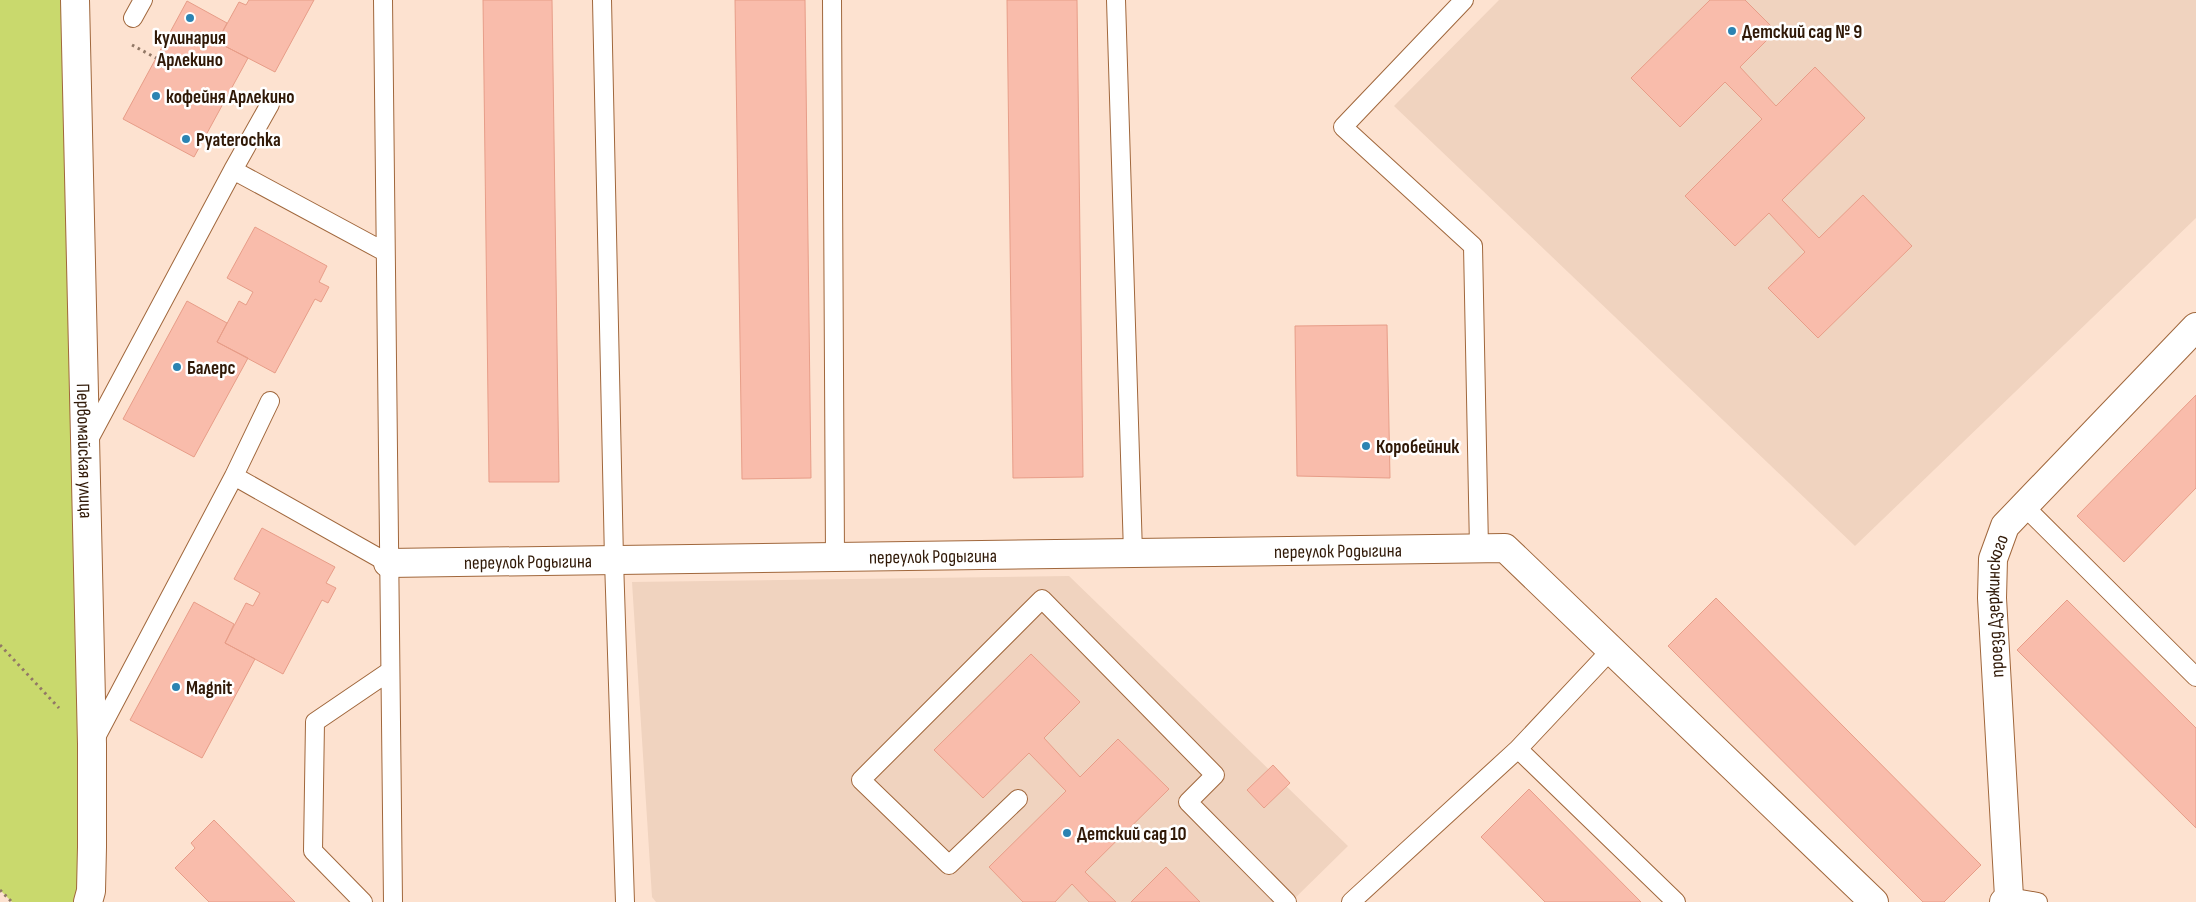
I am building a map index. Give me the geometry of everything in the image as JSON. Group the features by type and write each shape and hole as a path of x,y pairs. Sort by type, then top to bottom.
{"street":[{"name":"Первомайская улица","path":"75,0 92,744 91,891 88,902"},
{"name":"проезд Дзержинского","path":"2007,899 1992,598 1993,559 2005,526 2196,327"},
{"name":"переулок Родыгина","path":"388,563 1505,548 1874,902"}],"lane":[{"path":"133,18 143,0"},
{"path":"382,0 393,902"},
{"path":"602,0 614,560 625,902"},
{"path":"832,0 835,557"},
{"path":"1116,0 1133,553"},
{"path":"1464,0 1343,127 1473,246 1479,548"},
{"path":"84,448 270,104"},
{"path":"233,170 386,252"},
{"path":"92,744 234,476 270,401"},
{"path":"234,476 388,563"},
{"path":"2024,506 2196,677"},
{"path":"1018,799 949,865 861,780 1042,599 1215,775 1188,802 1287,902"},
{"path":"1351,902 1518,749 1611,650"},
{"path":"363,902 313,851 315,722 390,671"},
{"path":"1518,749 1676,902"},
{"path":"2007,899 2038,902"}],"path":[{"path":"130,44 156,58"},
{"path":"0,645 59,708"},
{"path":"0,890 12,902"}],"shaded area":[{"path":"1499,0 2196,0 2196,218 1855,546 1394,106"},
{"path":"1069,576 1348,846 1291,902 656,902 652,897 632,582"}],"green space":[{"path":"0,0 75,0 88,902 12,902 0,890"}],"building":[{"path":"249,0 314,0 275,72 217,42 239,2 246,5"},
{"path":"483,0 552,0 559,482 489,482"},
{"path":"735,0 805,0 811,478 742,479"},
{"path":"1007,0 1077,0 1083,477 1013,478"},
{"path":"1710,0 1745,0 1776,31 1740,67 1776,106 1815,67 1865,118 1782,200 1819,238 1863,195 1912,246 1818,338 1768,288 1805,252 1769,213 1735,246 1685,196 1762,119 1725,82 1680,127 1631,78"},
{"path":"187,1 227,23 217,42 248,58 194,157 123,119"},
{"path":"255,227 327,266 319,282 329,287 321,302 315,299 275,373 217,342 239,301 246,305 253,292 227,278"},
{"path":"187,301 227,323 217,342 248,358 194,457 123,419"},
{"path":"1387,325 1390,478 1297,476 1295,326"},
{"path":"2196,395 2196,488 2124,562 2077,516"},
{"path":"262,528 335,567 326,583 336,588 328,603 322,600 283,674 225,643 246,603 253,606 260,593 234,579"},
{"path":"1716,598 1981,865 1944,902 1923,902 1668,646"},
{"path":"2067,600 2196,728 2196,828 2017,650"},
{"path":"194,602 234,624 225,643 255,659 202,758 130,720"},
{"path":"1031,654 1080,702 1044,738 1080,777 1118,739 1169,789 1085,872 1116,902 1089,902 1072,884 1055,902 1023,902 989,867 1066,791 1029,753 983,798 934,750"},
{"path":"1273,765 1290,783 1264,808 1247,790"},
{"path":"1529,789 1641,902 1545,902 1481,837"},
{"path":"214,820 295,902 209,902 175,868 195,848 191,843"},
{"path":"1166,867 1200,902 1131,902"}],"place":[{"name":"кулинария Арлекино","path":"190,18"},
{"name":"Детский сад № 9","path":"1732,31"},
{"name":"кофейня Арлекино","path":"156,96"},
{"name":"Pyaterochka","path":"186,139"},
{"name":"Балерс","path":"177,367"},
{"name":"Коробейник","path":"1366,446"},
{"name":"Magnit","path":"176,687"},
{"name":"Детский сад 10","path":"1067,833"}]}
